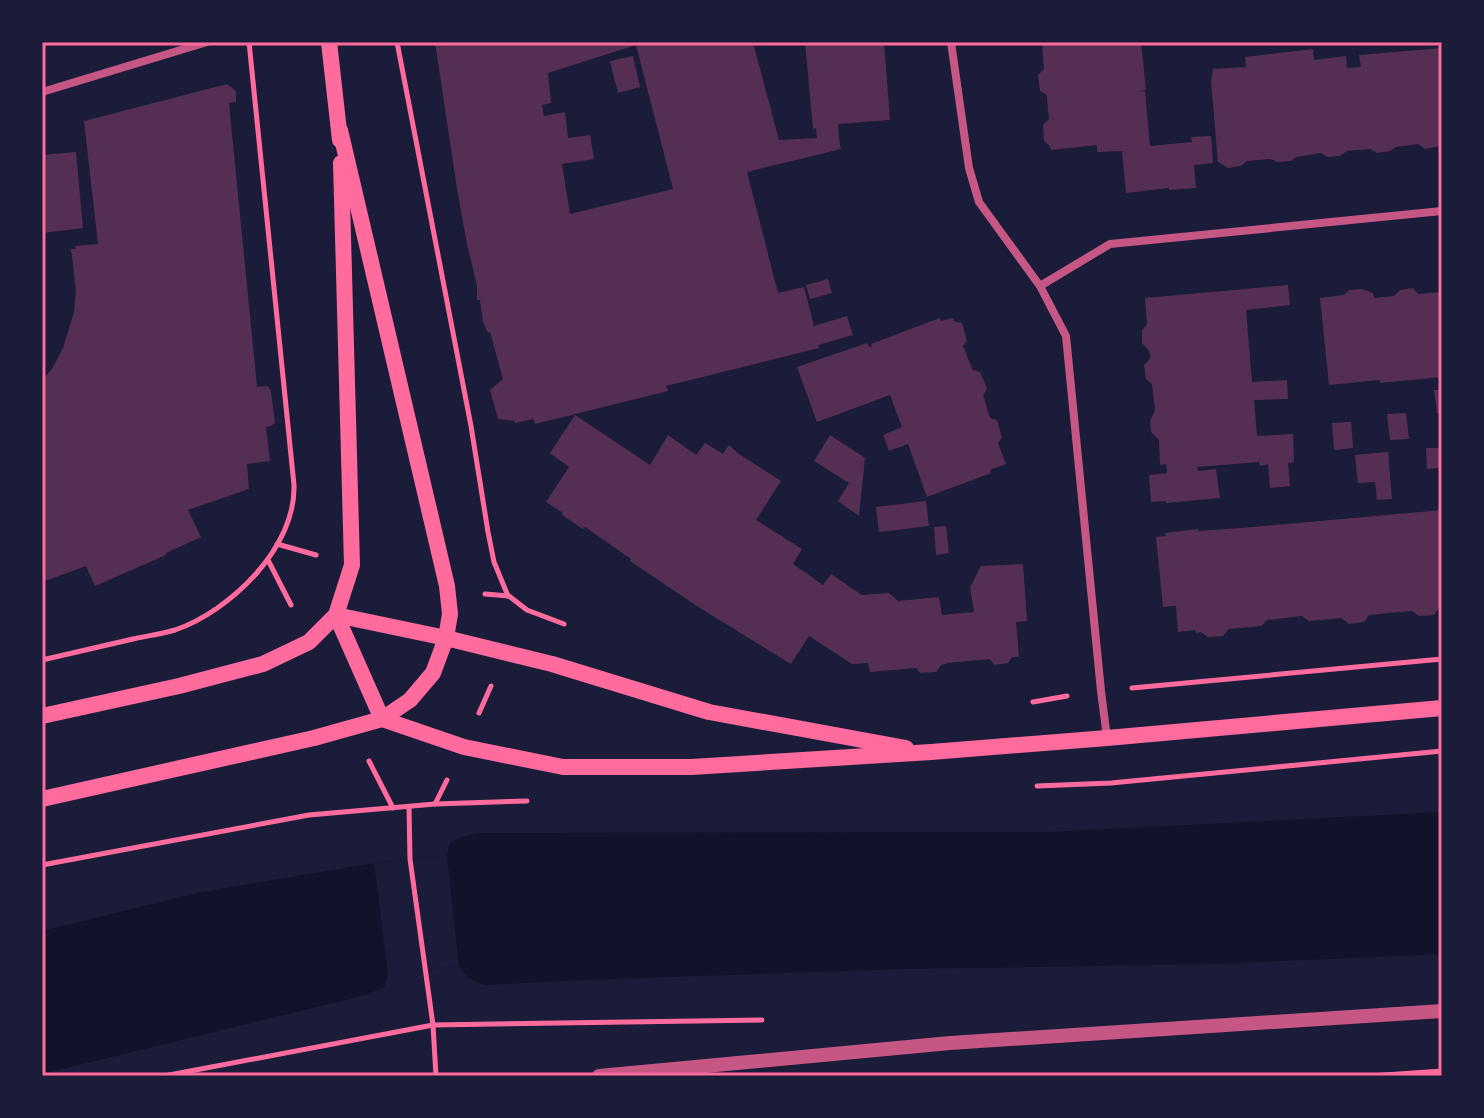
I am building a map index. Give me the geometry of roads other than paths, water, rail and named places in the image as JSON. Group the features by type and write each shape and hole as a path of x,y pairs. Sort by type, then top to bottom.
{"main road":[{"path":"42,716 263,664 309,642 336,615 352,565 340,130 329,42"},
{"path":"42,799 314,738 382,719 410,700 433,673 446,638 450,614 447,586 340,130"},
{"path":"336,615 506,652 709,712 931,752"},
{"path":"336,615 382,719 464,747 563,767 691,767 931,752 1442,708"}],"street":[{"path":"42,92 207,42"},
{"path":"951,42 969,168 979,202 1040,286 1066,336 1107,738"},
{"path":"1040,286 1110,244 1442,211"},
{"path":"599,1076 950,1043 1442,1011"}]}
